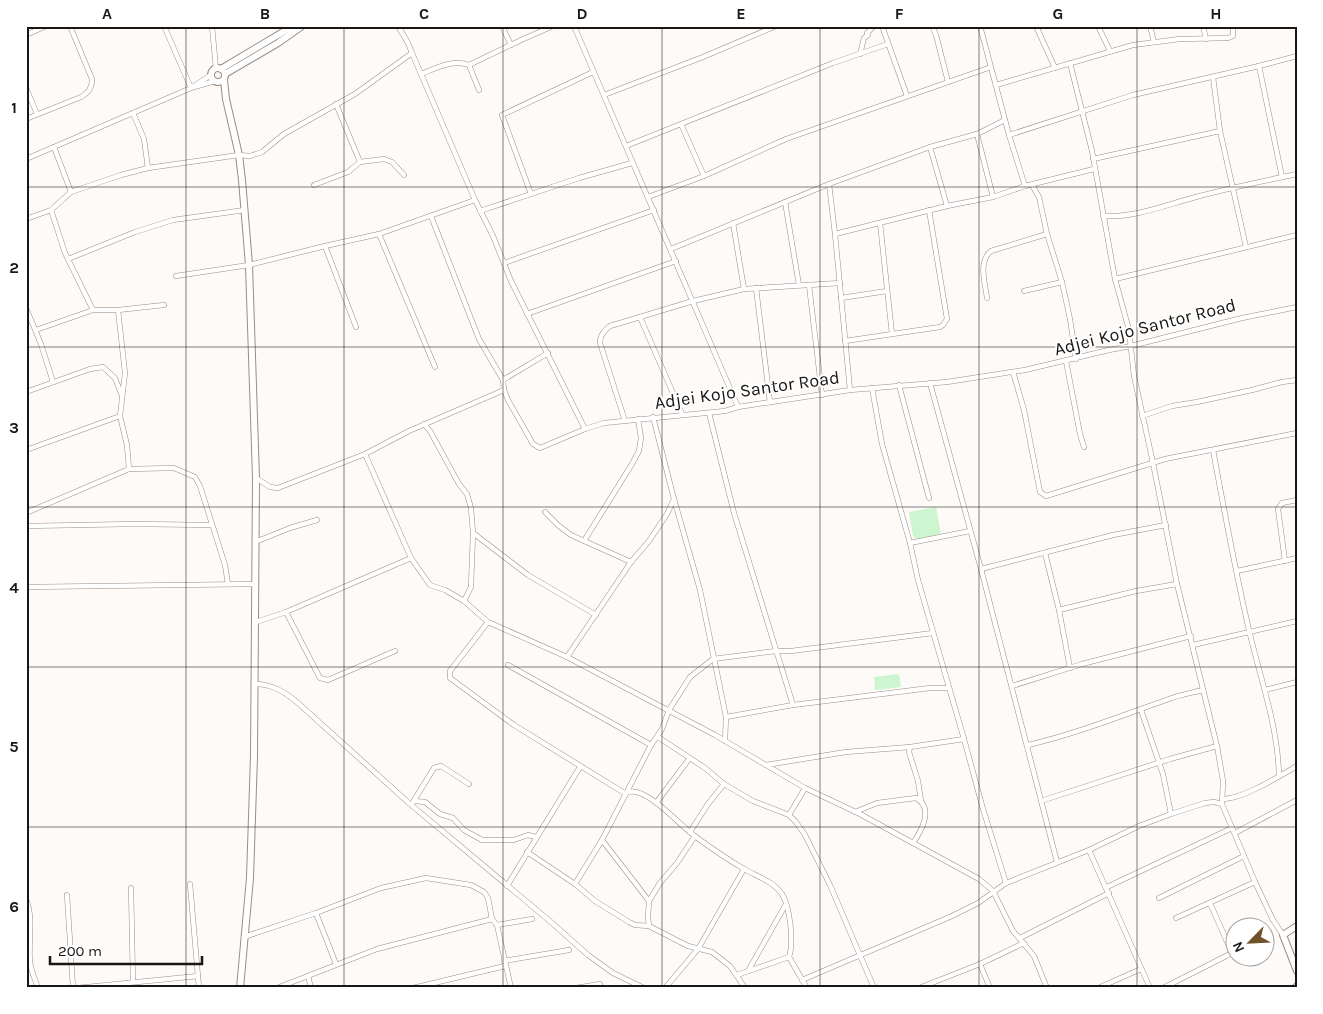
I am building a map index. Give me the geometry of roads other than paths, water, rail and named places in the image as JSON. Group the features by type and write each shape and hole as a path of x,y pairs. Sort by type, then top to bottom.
{"street":[{"path":"26,35 46,26"},
{"path":"26,119 89,92 92,79 70,26"},
{"path":"164,26 191,88"},
{"path":"212,26 220,76 239,155 245,210 249,265 256,478 256,622 250,878 238,987"},
{"path":"191,88 211,75 220,76 293,26"},
{"path":"26,160 220,76 278,43 302,26"},
{"path":"398,26 408,43 474,200 527,314 585,429"},
{"path":"502,26 511,45"},
{"path":"421,74 443,65 454,63 469,65 553,26"},
{"path":"574,26 738,407"},
{"path":"604,94 703,57 776,26"},
{"path":"860,54 864,38 868,35 867,32 874,26"},
{"path":"882,26 906,96"},
{"path":"932,26 948,82"},
{"path":"980,26 1009,135 1025,186"},
{"path":"1036,26 1055,68"},
{"path":"1098,26 1110,51"},
{"path":"1150,26 1154,42"},
{"path":"1203,26 1206,39"},
{"path":"996,85 1132,45 1180,39 1233,36 1234,26"},
{"path":"626,146 888,44"},
{"path":"26,219 51,210 71,192 148,168 239,155 250,156 262,152 284,134 355,94 412,53"},
{"path":"1009,135 1133,95 1297,56"},
{"path":"1070,63 1094,159 1094,169 1115,279 1129,330 1134,376 1154,463 1177,584 1217,746 1223,782 1223,802 1255,882 1282,935 1297,971"},
{"path":"469,65 479,90"},
{"path":"648,197 704,176 786,139 991,66"},
{"path":"1259,66 1282,177"},
{"path":"531,194 502,115 593,72"},
{"path":"1213,77 1220,131 1246,247"},
{"path":"26,88 37,114"},
{"path":"336,104 360,162"},
{"path":"133,113 144,138 148,168"},
{"path":"670,249 829,184 930,147 977,134 1005,120"},
{"path":"681,124 704,176"},
{"path":"1094,159 1220,131"},
{"path":"977,134 992,197"},
{"path":"54,147 71,192"},
{"path":"930,147 947,206"},
{"path":"314,186 348,172 360,162 384,159 392,162 404,175"},
{"path":"480,212 632,162"},
{"path":"835,234 929,210 992,197 1025,186 1094,169"},
{"path":"1103,216 1117,217 1169,206 1184,200 1297,174"},
{"path":"829,184 850,390"},
{"path":"1032,185 1039,197 1047,234 1062,282 1076,359"},
{"path":"176,276 249,265 379,234 474,200"},
{"path":"785,202 799,285"},
{"path":"51,210 68,259 93,310"},
{"path":"68,259 135,232 173,220 245,210"},
{"path":"504,263 654,210"},
{"path":"845,341 940,326 947,319 929,210"},
{"path":"256,478 270,487 278,488 365,454 424,424 504,390 503,380 479,339 431,216"},
{"path":"733,223 744,289"},
{"path":"880,223 892,334"},
{"path":"379,234 435,367"},
{"path":"987,298 983,263 986,254 1047,234"},
{"path":"1115,279 1297,235"},
{"path":"325,246 356,327"},
{"path":"527,314 676,261"},
{"path":"1024,291 1062,282"},
{"path":"625,421 600,343 600,337 610,326 693,301 744,289 840,283"},
{"path":"809,285 822,394"},
{"path":"756,288 770,402"},
{"path":"841,298 887,291"},
{"path":"36,330 93,310 118,310 164,305"},
{"name":"Adjei Kojo Santor Road","path":"504,390 533,444 540,448 604,423 682,414 709,413 850,390 930,383 1013,372 1076,359 1242,318 1297,307"},
{"path":"26,308 36,330 53,382"},
{"path":"118,310 124,373 120,416 127,446 129,469"},
{"path":"640,317 682,414"},
{"path":"503,380 548,354"},
{"path":"1066,361 1084,447"},
{"path":"26,392 90,369 103,367 115,378 122,397"},
{"path":"1013,372 1024,410 1039,485 1043,495 1046,496 1182,455 1297,433"},
{"path":"1142,416 1172,406 1297,380"},
{"path":"930,383 1028,745 1057,862"},
{"path":"899,385 929,498"},
{"path":"872,388 882,444 933,633 983,810 1006,883"},
{"path":"709,413 734,513 792,705"},
{"path":"26,450 120,416"},
{"path":"653,417 700,590 720,680 726,717 725,741"},
{"path":"584,541 639,451 641,438 638,419"},
{"path":"424,424 430,431 459,484 467,494 471,508 473,533 471,587 464,601"},
{"path":"1213,450 1231,547 1275,736 1279,760 1279,776"},
{"path":"365,454 411,558 430,584 464,601 488,622 567,657 669,710 805,788 856,812 980,879 994,891 1013,931 1034,956 1047,988"},
{"path":"26,513 129,469 174,468 195,477 200,486 228,584"},
{"path":"567,657 631,562 649,541 667,514 674,499"},
{"path":"1285,560 1278,509 1282,503 1297,500"},
{"path":"546,512 559,526 571,535 631,562"},
{"path":"255,542 317,520"},
{"path":"26,526 212,525"},
{"path":"981,569 1113,535 1166,525"},
{"path":"910,544 970,531"},
{"path":"473,533 528,575 596,615"},
{"path":"1045,554 1059,610 1070,668"},
{"path":"256,622 286,612 411,558"},
{"path":"1237,571 1297,558"},
{"path":"26,587 255,584"},
{"path":"1059,610 1136,590 1177,584"},
{"path":"286,612 320,678 323,680 328,680 395,650"},
{"path":"1193,644 1297,621"},
{"path":"488,622 450,671 450,678 514,725 580,766 627,793 638,791 656,803 695,836 744,869 776,887 782,894 786,904 791,942 789,957 807,988"},
{"path":"575,884 602,840 651,745 658,738 669,710 690,676 714,659 933,633"},
{"path":"1012,686 1070,668 1191,636"},
{"path":"508,665 651,745"},
{"path":"1265,690 1297,682"},
{"path":"255,684 272,686 286,693 507,886 594,959 612,973 644,988"},
{"path":"726,717 792,705 930,688 949,688"},
{"path":"1028,745 1050,740 1166,700 1203,690"},
{"path":"1141,710 1159,763 1171,814"},
{"path":"658,738 705,768 724,784 753,801 789,815 805,834 816,856 874,988"},
{"path":"766,765 846,752 910,747 964,739"},
{"path":"1041,801 1217,746"},
{"path":"910,747 909,752 926,818 922,830 913,843"},
{"path":"656,803 689,759"},
{"path":"412,803 434,768 438,766 469,784"},
{"path":"507,886 580,766"},
{"path":"802,980 970,908 1006,883 1089,850 1128,831 1171,814 1212,802 1223,802 1232,799 1297,766"},
{"path":"690,832 714,795 724,784"},
{"path":"789,815 805,788"},
{"path":"856,812 876,804 916,798 921,801"},
{"path":"1235,833 1297,800"},
{"path":"412,803 425,802 440,814 453,818 464,830 482,840 514,840 528,835 536,837"},
{"path":"1106,887 1232,828"},
{"path":"649,926 649,901 695,836"},
{"path":"602,840 649,901"},
{"path":"1089,850 1150,988"},
{"path":"527,852 575,884 595,901 629,922 635,925 649,926 688,946 712,952 721,958 737,975 745,988"},
{"path":"1159,898 1244,856"},
{"path":"665,988 698,949 744,869"},
{"path":"244,937 316,913 381,888 426,878 471,885 484,892 488,898 492,919 497,925 511,988"},
{"path":"1176,918 1255,882"},
{"path":"190,884 199,988"},
{"path":"130,888 133,982"},
{"path":"1020,938 1109,893"},
{"path":"67,895 73,988"},
{"path":"26,899 30,912 30,963 38,988"},
{"path":"1163,988 1232,953 1210,903"},
{"path":"748,971 786,904"},
{"path":"316,913 336,964"},
{"path":"277,988 376,949 492,919"},
{"path":"497,925 532,919"},
{"path":"1282,935 1297,926"},
{"path":"919,988 932,986 1024,943"},
{"path":"413,988 505,963 569,950"},
{"path":"737,975 789,957"},
{"path":"980,964 990,988"},
{"path":"1098,988 1142,969"},
{"path":"77,988 198,976"},
{"path":"308,976 311,988"},
{"path":"576,988 600,984"}]}
